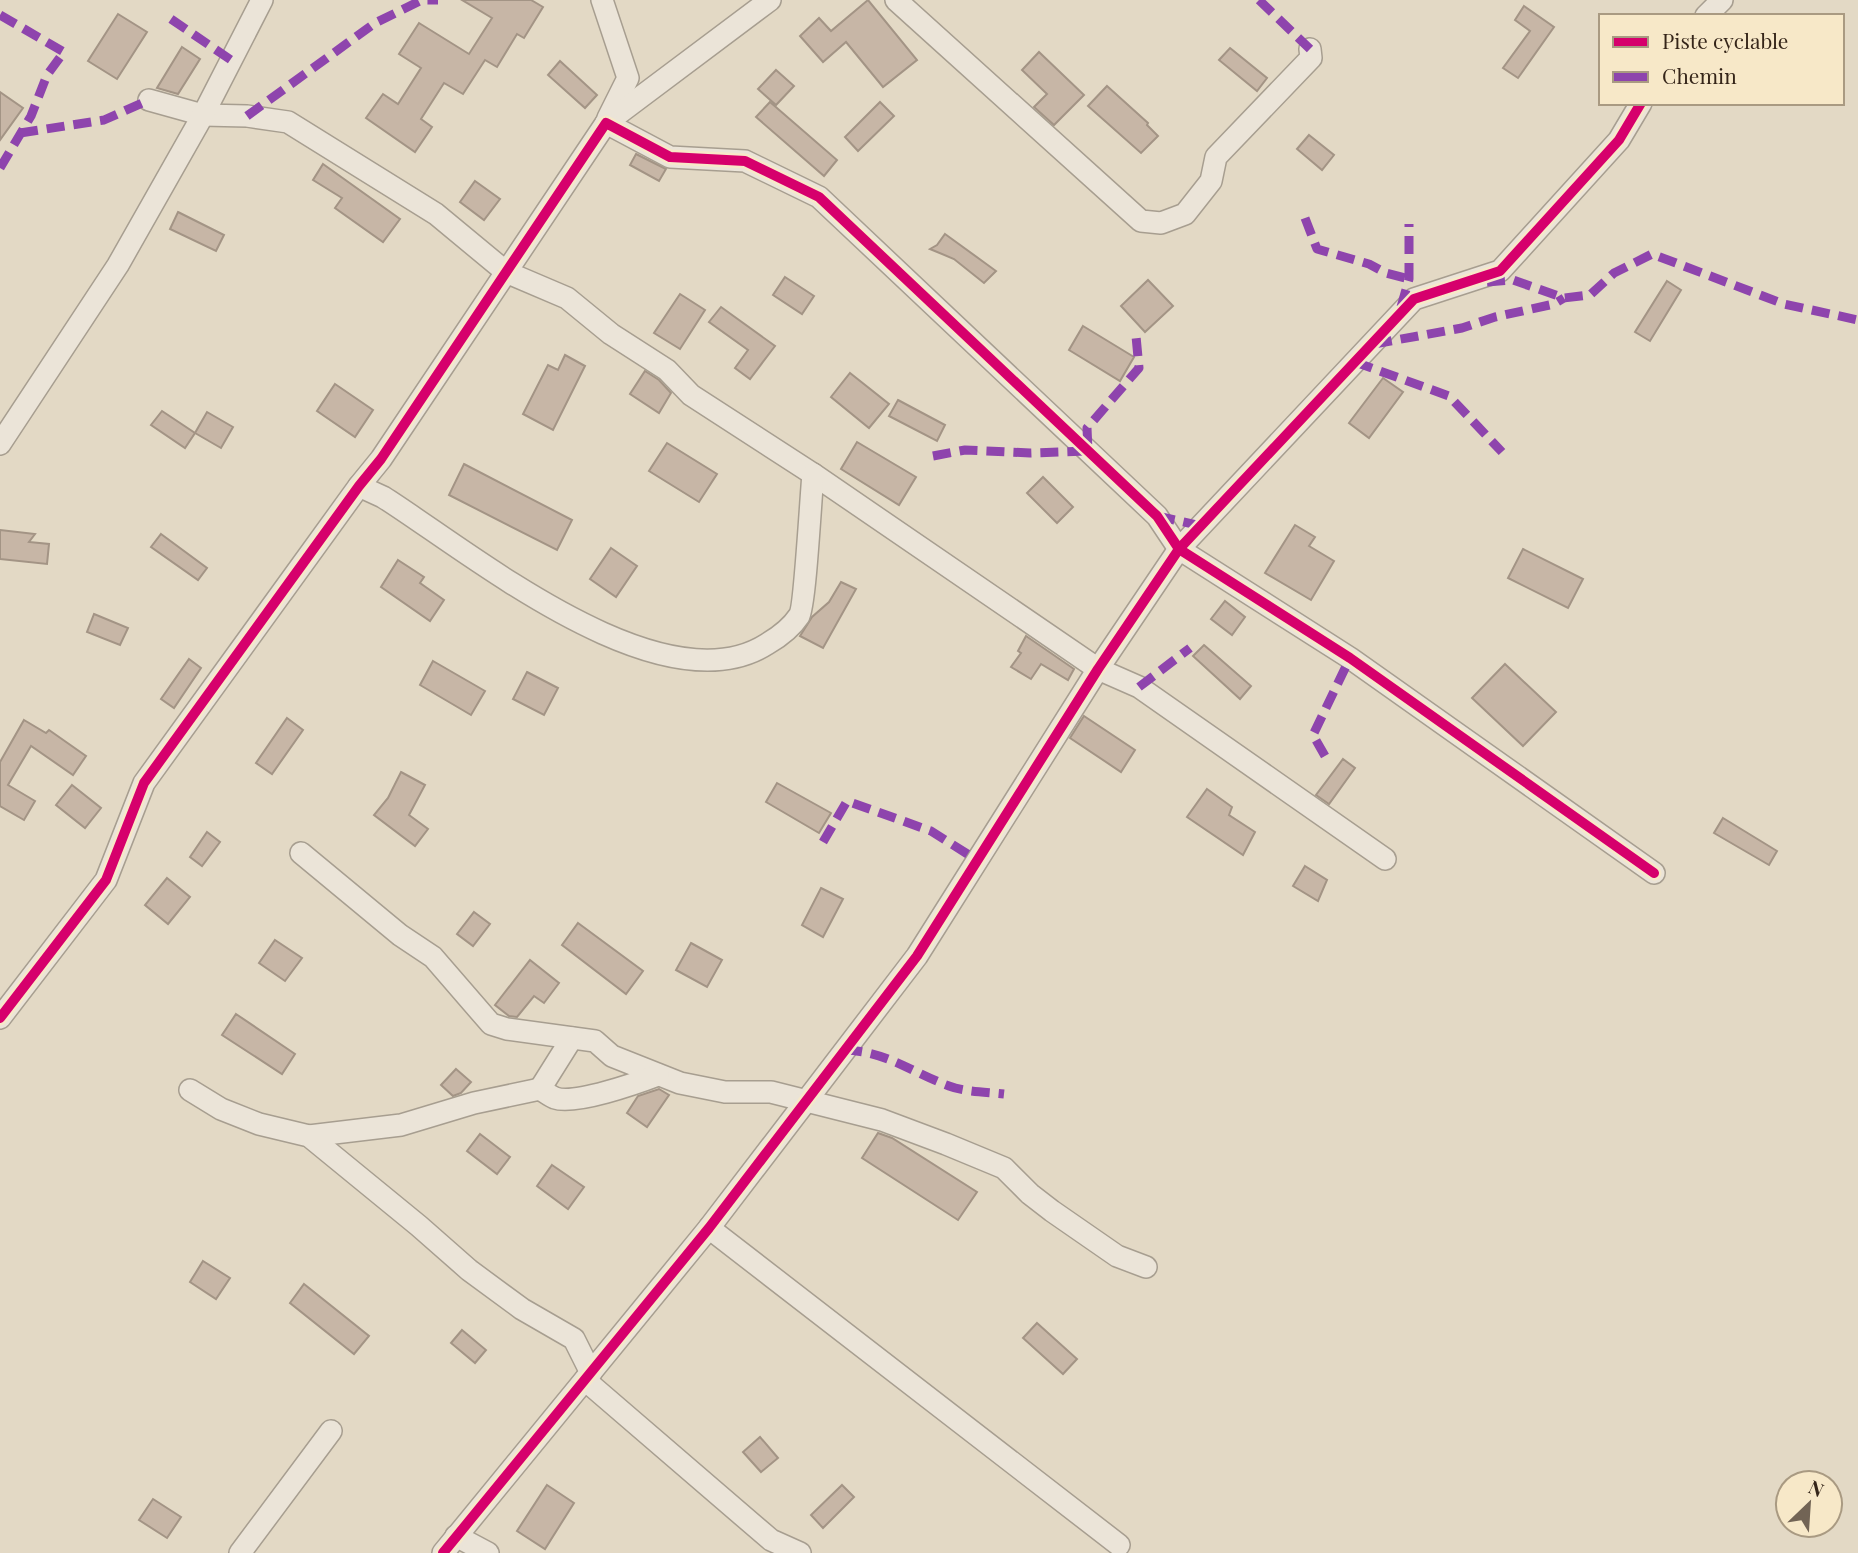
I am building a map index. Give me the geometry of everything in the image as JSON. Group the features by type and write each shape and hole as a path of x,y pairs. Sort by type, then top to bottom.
{"street":[{"path":"0,444 118,265 203,115 262,0"},
{"path":"0,1018 106,880 144,783 381,458 606,123 628,78 602,0"},
{"path":"606,123 770,0"},
{"path":"896,0 1141,221 1161,223 1185,215 1211,181 1216,157 1311,58 1310,49"},
{"path":"1708,14 1722,0"},
{"path":"149,100 203,115 247,116 288,122 436,214 506,272 567,298 611,334 667,370 691,395 813,474 1098,669 1139,687 1385,859"},
{"path":"488,1553 449,1545 709,1228 917,956 1098,669 1179,549 1414,299 1500,271 1619,140 1640,105"},
{"path":"606,123 670,157 745,161 818,197 1157,516 1179,549 1350,658 1654,873"},
{"path":"359,486 383,497 526,593 574,619 624,642 662,655 717,660 753,653 780,636 801,614 813,474"},
{"path":"301,853 400,935 433,957 491,1024 595,1041 612,1056 680,1083 725,1092 771,1092 882,1120 1004,1168 1052,1211 1117,1256 1146,1268"},
{"path":"540,1089 572,1038"},
{"path":"612,1056 618,1089"},
{"path":"190,1090 221,1109 259,1124 309,1136 401,1125 474,1103 540,1089 557,1099 618,1089 658,1075"},
{"path":"309,1136 469,1270 522,1309 574,1339 588,1377 771,1540 800,1553"},
{"path":"709,1228 1119,1545"},
{"path":"240,1553 331,1431"}],"building":[{"path":"462,0 531,0 543,7 524,38 517,34 497,67 485,60 463,94 444,83 421,119 432,127 415,152 366,118 383,94 398,104 421,68 399,54 419,23 469,54 492,18"},
{"path":"868,0 917,60 883,87 846,42 823,62 800,36 819,18 831,31"},
{"path":"1524,6 1554,27 1518,78 1503,68 1530,31 1515,20"},
{"path":"118,14 147,32 117,79 88,61"},
{"path":"182,47 200,59 178,94 157,88"},
{"path":"1230,48 1267,78 1257,91 1219,60"},
{"path":"1039,52 1084,95 1054,125 1034,107 1047,94 1022,70"},
{"path":"560,61 597,95 585,108 548,75"},
{"path":"776,70 794,86 776,105 758,89"},
{"path":"1107,86 1148,123 1158,136 1141,153 1088,106"},
{"path":"0,92 23,108 0,140"},
{"path":"770,102 837,160 824,176 756,117"},
{"path":"880,102 894,116 858,151 845,137"},
{"path":"1309,135 1334,155 1322,170 1297,149"},
{"path":"636,154 666,169 659,181 630,165"},
{"path":"323,164 400,219 383,242 335,208 342,198 313,180"},
{"path":"475,181 500,199 484,220 460,202"},
{"path":"178,212 224,235 216,251 170,229"},
{"path":"945,234 996,271 984,283 954,259 930,249 937,245"},
{"path":"785,277 814,296 802,314 773,295"},
{"path":"1148,280 1173,306 1145,332 1121,306"},
{"path":"1667,281 1681,290 1650,341 1635,332"},
{"path":"680,294 705,310 680,349 654,333"},
{"path":"721,307 775,346 750,379 735,368 748,350 709,322"},
{"path":"1083,326 1134,357 1120,381 1069,350"},
{"path":"565,355 585,366 553,430 523,414 548,365 558,370"},
{"path":"645,371 659,380 671,393 659,413 630,394"},
{"path":"850,373 889,404 869,428 831,397"},
{"path":"1383,378 1403,392 1369,438 1349,423"},
{"path":"335,384 373,410 355,437 317,411"},
{"path":"898,400 945,425 937,441 889,416"},
{"path":"162,411 195,433 185,448 151,425"},
{"path":"207,412 233,427 221,448 195,433"},
{"path":"857,442 916,477 899,505 841,469"},
{"path":"667,443 717,474 699,502 649,471"},
{"path":"464,464 572,520 557,550 449,495"},
{"path":"1043,477 1073,507 1057,523 1027,493"},
{"path":"1295,525 1315,537 1309,546 1334,561 1311,600 1265,573"},
{"path":"0,530 35,534 29,542 49,544 47,564 0,559"},
{"path":"161,534 207,568 198,580 151,547"},
{"path":"611,548 637,566 616,597 590,579"},
{"path":"1523,549 1583,579 1568,608 1508,578"},
{"path":"398,560 424,577 420,583 444,600 430,621 381,587"},
{"path":"841,582 856,589 823,648 800,636 812,617 829,602"},
{"path":"1225,601 1245,617 1232,635 1211,619"},
{"path":"94,614 128,628 120,645 87,632"},
{"path":"1026,636 1074,669 1068,680 1041,664 1031,679 1011,667 1021,653 1018,651"},
{"path":"1204,645 1251,686 1240,699 1193,656"},
{"path":"189,659 201,668 174,708 161,699"},
{"path":"433,661 485,691 471,715 420,685"},
{"path":"1505,664 1556,712 1523,746 1472,698"},
{"path":"527,672 558,688 544,715 513,699"},
{"path":"1084,716 1135,750 1121,772 1070,738"},
{"path":"287,718 303,730 272,774 256,763"},
{"path":"24,720 46,733 49,730 86,756 73,775 31,746 8,785 35,801 24,820 0,806 0,762"},
{"path":"1343,759 1355,768 1329,804 1316,795"},
{"path":"401,772 425,785 409,815 428,829 415,846 374,815 388,798"},
{"path":"777,783 831,813 819,833 766,802"},
{"path":"72,785 101,808 85,828 56,805"},
{"path":"1207,789 1232,807 1229,815 1255,832 1243,855 1187,817"},
{"path":"1723,818 1777,851 1769,865 1714,833"},
{"path":"207,832 220,842 202,866 190,857"},
{"path":"1305,866 1327,880 1318,901 1293,886"},
{"path":"167,878 190,897 168,924 145,905"},
{"path":"821,888 843,899 823,937 802,925"},
{"path":"474,912 490,924 473,946 457,934"},
{"path":"578,923 643,971 626,994 562,945"},
{"path":"275,940 302,958 285,981 259,963"},
{"path":"691,943 722,960 707,987 676,970"},
{"path":"530,960 559,983 544,1003 534,996 517,1017 509,1016 495,1005"},
{"path":"236,1014 295,1054 282,1074 222,1035"},
{"path":"456,1069 471,1082 461,1093 453,1096 441,1085"},
{"path":"659,1089 669,1095 647,1127 627,1113 638,1096"},
{"path":"878,1133 892,1138 977,1192 958,1220 862,1158"},
{"path":"480,1134 510,1157 497,1174 467,1151"},
{"path":"552,1165 584,1187 568,1209 537,1186"},
{"path":"203,1261 230,1278 216,1299 190,1282"},
{"path":"304,1284 369,1336 354,1354 290,1303"},
{"path":"1037,1323 1077,1359 1063,1374 1023,1338"},
{"path":"462,1330 486,1350 475,1363 451,1343"},
{"path":"760,1437 778,1458 761,1472 743,1452"},
{"path":"547,1485 574,1503 545,1549 517,1531"},
{"path":"842,1485 854,1497 823,1528 811,1515"},
{"path":"153,1499 181,1517 167,1538 139,1520"}],"marked path":[{"path":"247,116 375,23 422,0 438,0"},
{"path":"1259,0 1310,49"},
{"path":"0,15 64,52 47,75 31,116 0,168"},
{"path":"171,19 231,60"},
{"path":"20,133 104,120 149,100"},
{"path":"1305,218 1317,249 1409,279"},
{"path":"1401,307 1409,279 1409,224"},
{"path":"1487,282 1513,280 1564,298 1590,295 1614,273 1652,254 1784,304 1858,320"},
{"path":"1374,344 1462,328 1495,317 1554,304 1564,298"},
{"path":"933,456 965,450 1030,453 1088,451 1087,428 1139,368 1136,336"},
{"path":"1355,362 1449,396 1502,452"},
{"path":"1157,516 1201,526"},
{"path":"1139,687 1190,648"},
{"path":"1325,756 1313,735 1350,658"},
{"path":"823,842 847,801 931,831 977,860"},
{"path":"844,1050 886,1058 955,1088 1004,1094"}],"cycle path":[{"path":"443,1553 709,1228 917,956 1098,669 1179,549 1414,299 1500,271 1619,140 1640,105"},
{"path":"0,1018 106,880 144,783 381,459 606,123 670,157 745,161 819,197 1157,516 1179,549 1350,658 1654,873"}]}
